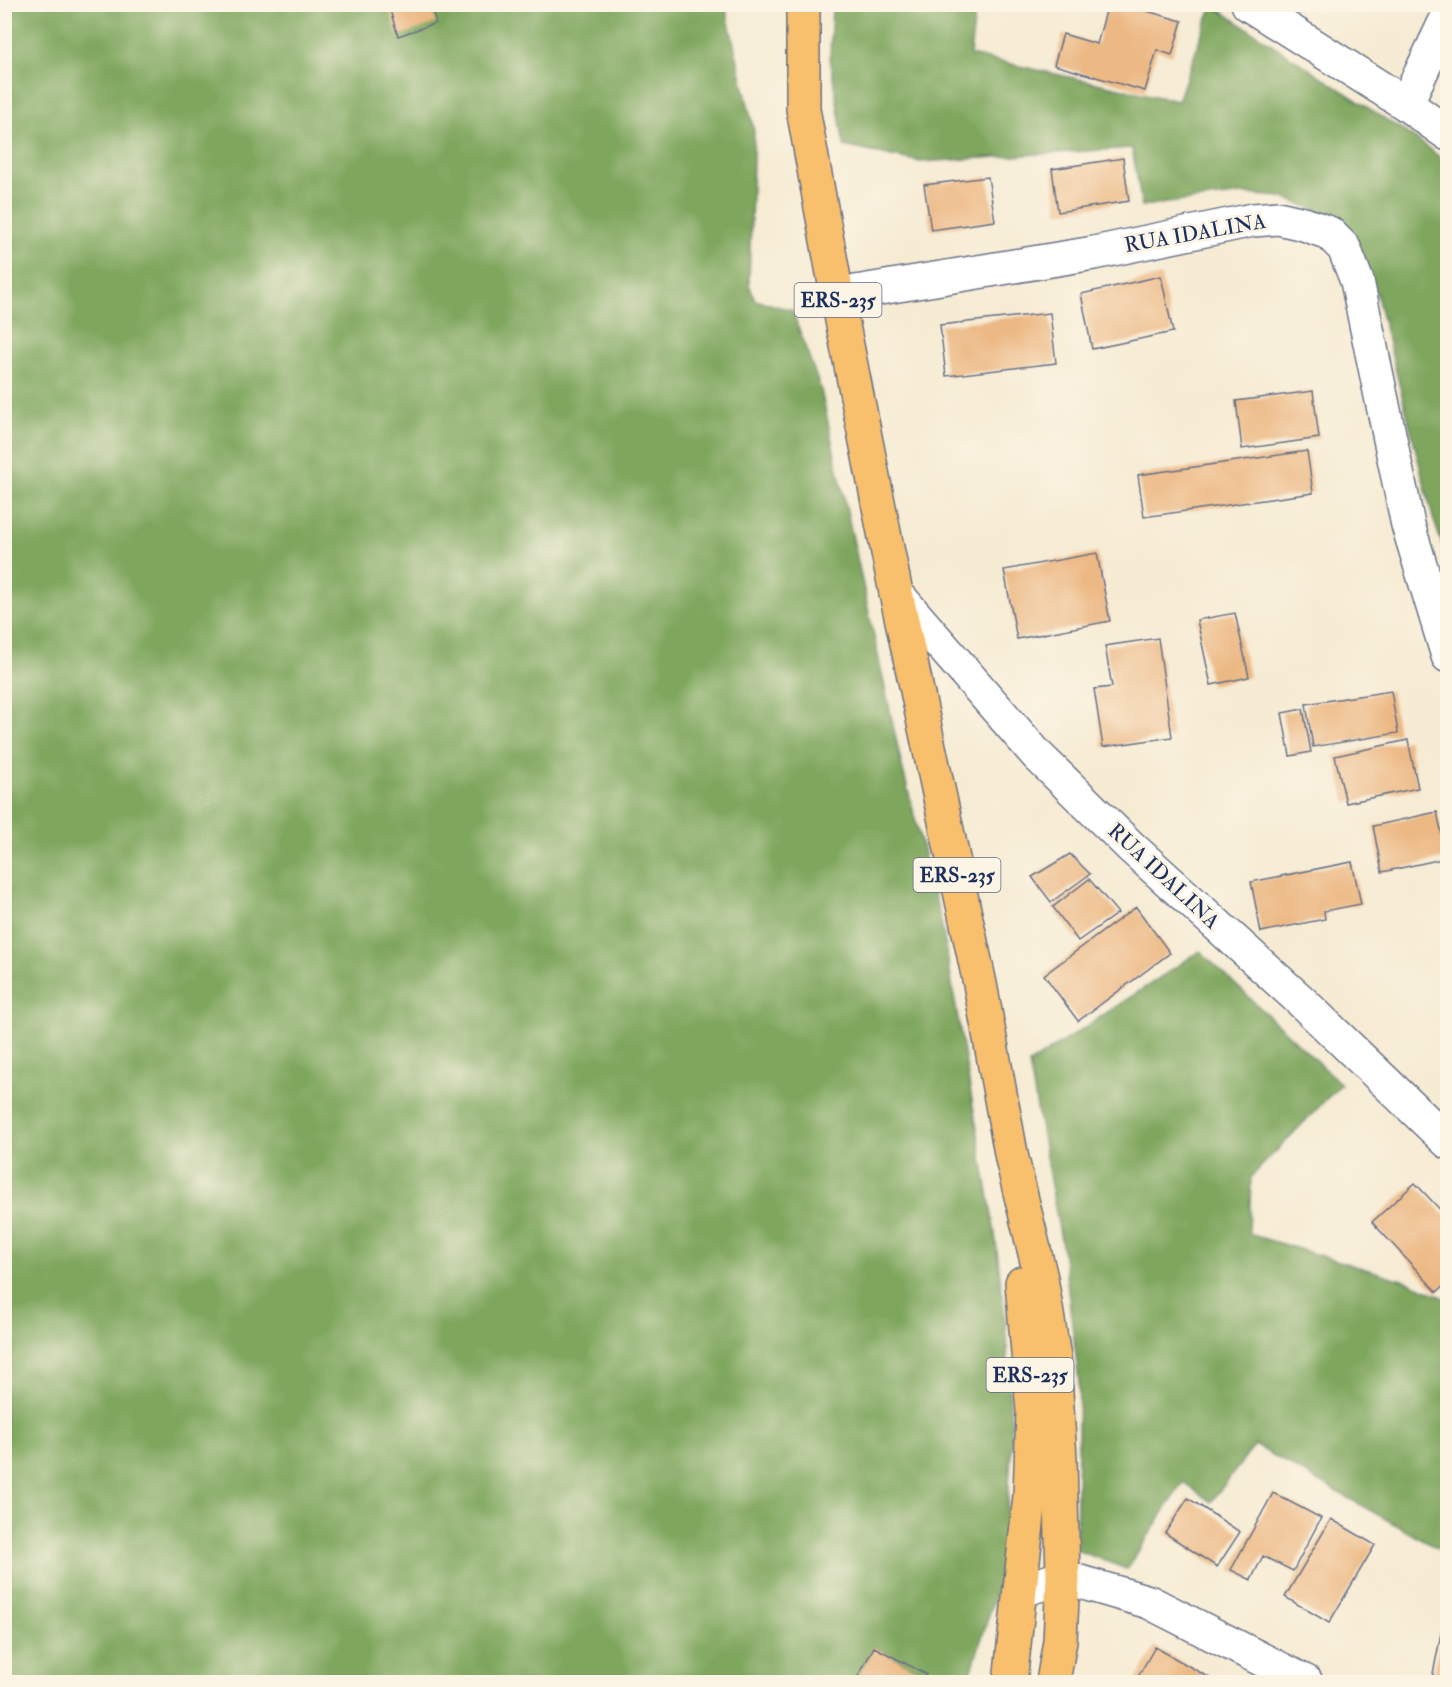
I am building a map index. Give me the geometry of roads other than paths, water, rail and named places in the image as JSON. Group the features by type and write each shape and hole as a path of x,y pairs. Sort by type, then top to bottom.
{"main road":[{"name":"ERS-235","path":"803,4 803,109 837,295 896,593 980,984 1012,1159 1041,1278 1054,1357 1060,1459 1063,1577 1060,1641 1053,1683"},
{"name":"ERS-235","path":"1010,1683 1030,1496 1033,1411 1012,1159"}],"street":[{"path":"1248,4 1406,104 1448,134"},
{"path":"1406,104 1448,16"},
{"name":"RUA IDALINA","path":"837,295 1094,253 1253,220 1278,218 1329,233 1344,248 1358,281 1408,525 1448,656"},
{"name":"RUA IDALINA","path":"896,593 1046,763 1131,847 1300,1000 1448,1142"},
{"path":"1020,1591 1063,1577 1149,1602 1306,1683"}]}
